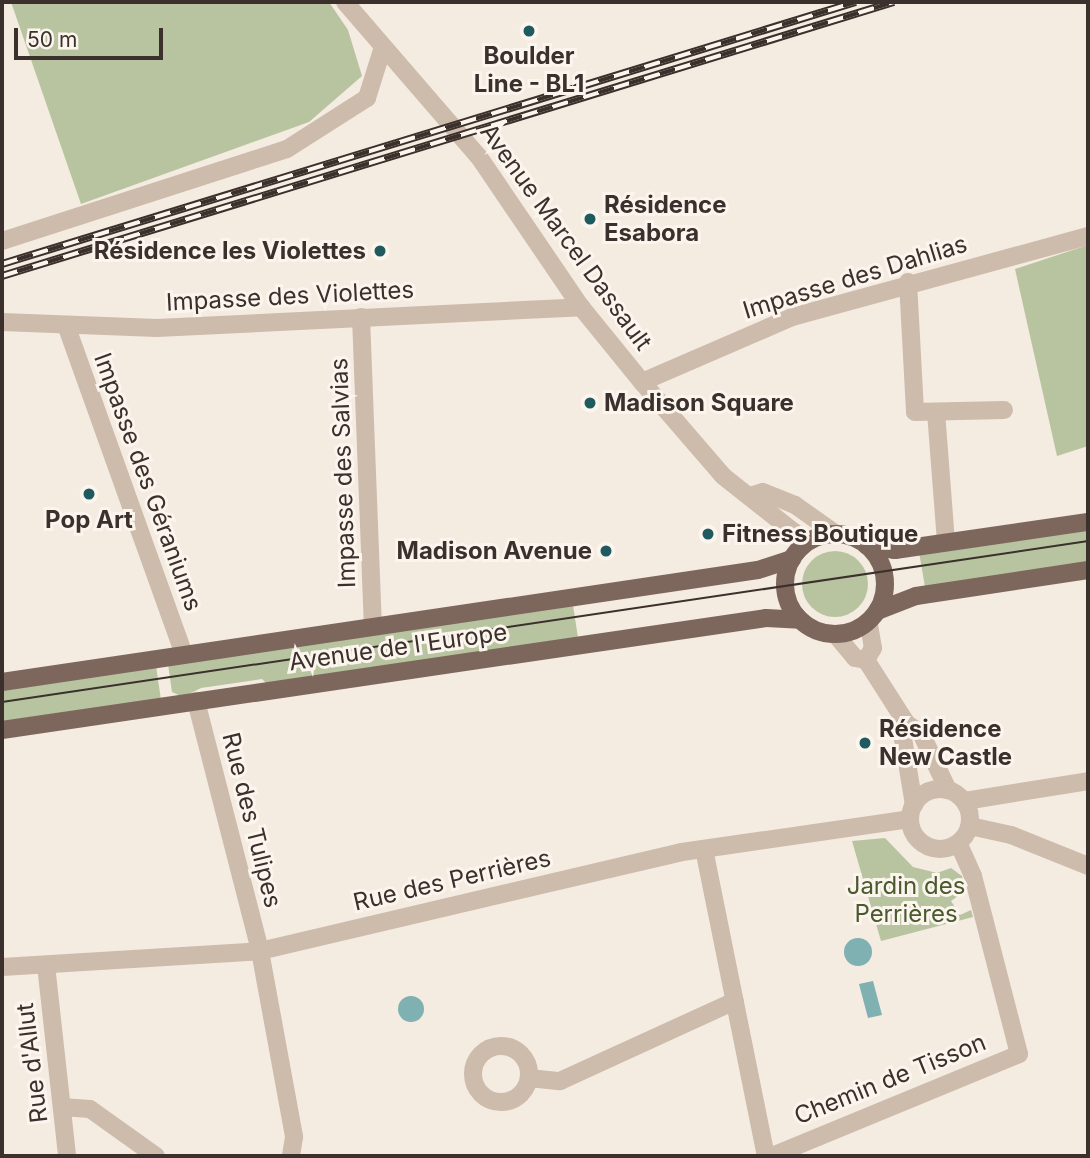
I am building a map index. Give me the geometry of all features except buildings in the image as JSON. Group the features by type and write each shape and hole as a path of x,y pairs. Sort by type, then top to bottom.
{"main road":[{"path":"1088,522 895,550 866,545 836,534 796,553 786,596 800,620 835,634 916,596 1088,570"},
{"path":"866,545 883,571 873,616"},
{"name":"Avenue de l'Europe","path":"2,682 758,570 796,553"},
{"name":"Avenue de l'Europe","path":"2,730 765,618 800,620"}],"street":[{"name":"Avenue Marcel Dassault","path":"345,2 479,157 581,307 642,382 723,476 753,495 793,532 796,553"},
{"path":"2,241 287,149 368,98 383,47"},
{"name":"Impasse des Dahlias","path":"642,382 792,317 908,282 1088,236"},
{"path":"908,282 915,412 1004,410"},
{"name":"Impasse des Violettes","path":"2,322 157,328 581,307"},
{"name":"Impasse des Salvias","path":"361,317 373,627"},
{"name":"Impasse des Géraniums","path":"66,325 184,655"},
{"path":"936,412 946,543"},
{"name":"Avenue Marcel Dassault","path":"753,495 763,492 795,505 836,534"},
{"path":"866,660 873,648 873,616"},
{"path":"835,634 855,658 866,660 907,724 921,733 948,790 965,801 1088,781"},
{"name":"Rue des Tulipes","path":"196,701 261,951 293,1137 291,1156"},
{"path":"907,724 912,812 923,844 940,849 958,843 970,826 965,801"},
{"path":"912,812 928,791 948,790"},
{"name":"Rue des Perrières","path":"2,967 261,951 705,849 912,812"},
{"path":"970,826 1011,835 1088,866"},
{"name":"Chemin de Tisson","path":"772,1156 1019,1054 973,876 958,843"},
{"path":"705,849 765,1156"},
{"name":"Rue d'Allut","path":"46,965 67,1156"},
{"path":"529,1079 560,1081 734,1001"},
{"path":"62,1107 90,1109 156,1156"}],"green space":[{"path":"11,2 329,2 348,30 362,76 309,122 81,204"},
{"path":"1088,245 1088,446 1057,456 1015,269"},
{"path":"1088,527 1088,563 925,587 919,552"},
{"path":"835,551 848,554 858,561 865,571 868,584 865,597 858,607 848,614 835,617 822,614 812,607 805,597 802,584 805,571 812,561 822,554"},
{"path":"573,605 578,638 268,685 262,679 201,688 183,697 172,692 168,664"},
{"path":"156,666 161,700 2,723 2,688"},
{"name":"Jardin des Perrières","path":"885,838 913,867 937,873 951,868 962,876 965,891 951,901 960,915 971,910 973,917 881,941 852,841"}],"water":[{"path":"858,938 868,942 872,952 868,962 858,966 848,962 844,952 848,942"},
{"path":"873,981 882,1015 868,1018 859,984"},
{"path":"411,996 420,1000 424,1009 420,1018 411,1022 402,1018 398,1009 402,1000"}],"tram line":[{"path":"2,702 1088,541"}],"railway":[{"path":"2,264 856,2"},
{"path":"2,276 894,2"}],"place":[{"name":"Boulder Line - BL1","path":"529,31"},
{"name":"Résidence Esabora","path":"590,219"},
{"name":"Résidence les Violettes","path":"380,251"},
{"name":"Madison Square","path":"590,403"},
{"name":"Pop Art","path":"89,494"},
{"name":"Fitness Boutique","path":"708,534"},
{"name":"Madison Avenue","path":"606,551"},
{"name":"Résidence New Castle","path":"865,743"}]}
